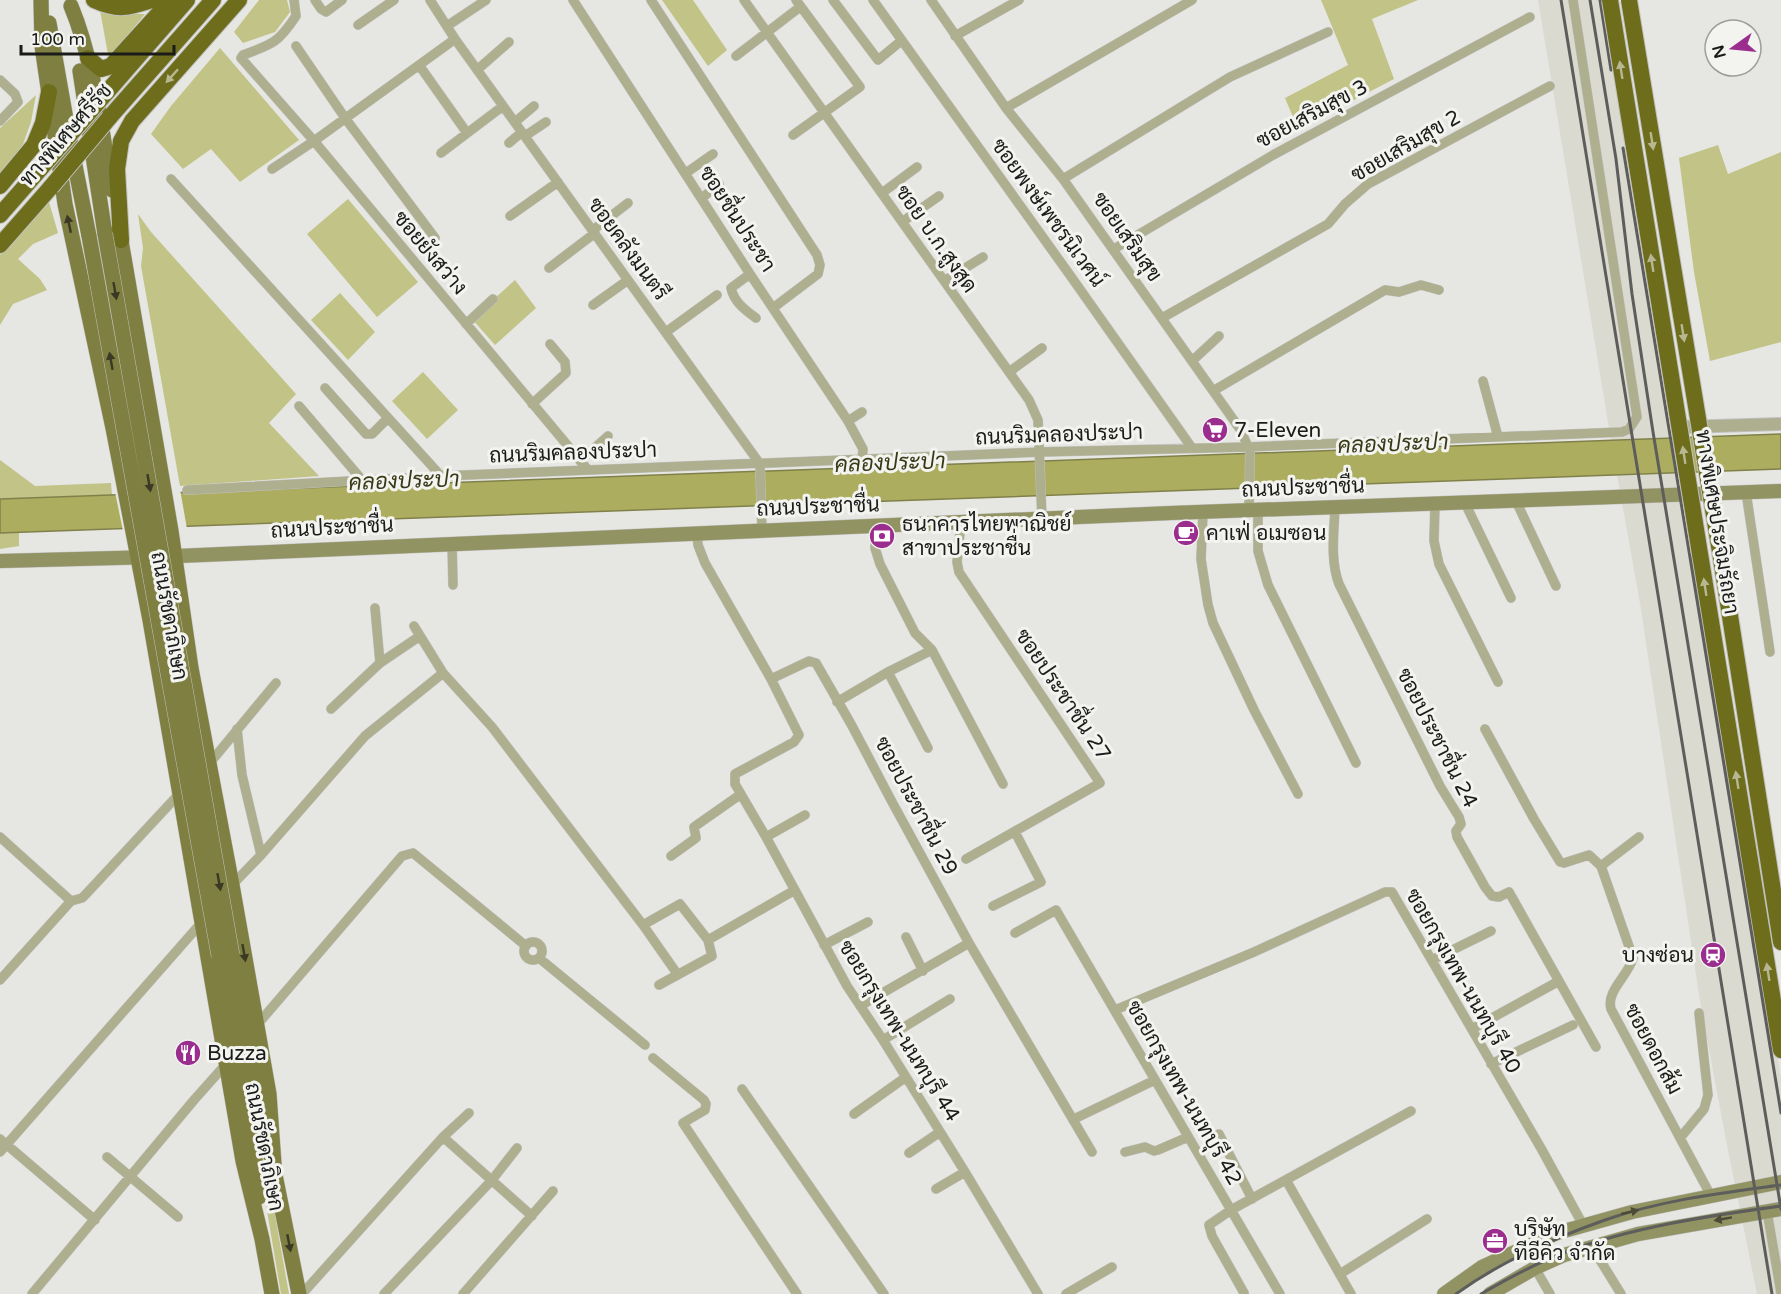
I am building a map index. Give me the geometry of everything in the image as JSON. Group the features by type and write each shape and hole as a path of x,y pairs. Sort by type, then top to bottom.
{"highway":[{"path":"94,0 109,7 128,8 152,0"},
{"path":"88,58 101,69 111,66 171,0"},
{"name":"ทางพิเศษศรีรัช","path":"0,215 187,0"},
{"name":"ทางพิเศษศรีรัช","path":"0,244 213,0"},
{"path":"113,237 121,141 132,121 239,0"},
{"name":"ทางพิเศษประจิมรัถยา","path":"1610,0 1781,1050"},
{"name":"ทางพิเศษประจิมรัถยา","path":"1629,0 1781,942"},
{"path":"0,186 34,145 43,123 49,92"}],"main road":[{"name":"ถนนรัชดาภิเษก","path":"43,0 42,46 65,204 138,557 243,1161 262,1239 272,1294"},
{"name":"ถนนรัชดาภิเษก","path":"43,0 225,955 274,1164 301,1294"},
{"name":"ถนนรัชดาภิเษก","path":"70,3 82,32 88,58 113,237 225,955 255,1159 262,1239"},
{"name":"ถนนรัชดาภิเษก","path":"70,3 113,237 151,416 199,714 257,1025 271,1112 274,1164"},
{"path":"113,428 125,440 140,440 151,416"},
{"name":"ถนนประชาชื่น","path":"0,561 174,556 961,522 1781,491"},
{"path":"166,717 171,705 186,698 194,701 199,714"},
{"path":"1444,1294 1482,1267 1557,1233 1632,1212 1781,1182"},
{"path":"1490,1294 1535,1268 1564,1255 1638,1234 1774,1210"}],"street":[{"name":"ซอยยังสว่าง","path":"294,0 296,15 285,31 272,45 243,55 242,60 314,141 588,470"},
{"path":"315,0 326,12 342,0"},
{"path":"358,25 394,0"},
{"name":"ซอยคลังมนตรี","path":"430,0 455,39 761,467"},
{"path":"447,26 486,0"},
{"name":"ซอยชื่นประชา","path":"573,0 848,421 863,449 862,461"},
{"path":"651,0 817,255 820,265 818,274 773,308"},
{"name":"ซอย บ.ก.สูงสุด","path":"744,0 1029,400 1038,420 1042,519"},
{"path":"833,0 878,60 902,41"},
{"name":"ซอยพงษ์เพชรนิเวศน์","path":"873,0 1192,448"},
{"name":"ซอยเสริมสุข","path":"931,0 1006,108 1063,178 1114,249 1240,429 1250,449"},
{"path":"955,36 1019,0"},
{"path":"1006,108 1192,0"},
{"name":"ถนนริมคลองประปา","path":"187,490 588,470 761,467 862,461 1192,448 1250,449 1622,432 1629,429 1637,417 1573,0"},
{"path":"736,56 767,33 798,3 860,87 793,135"},
{"name":"ซอยเสริมสุข 3","path":"1114,249 1273,155 1530,17"},
{"path":"1063,178 1230,77 1328,32"},
{"path":"272,169 455,39"},
{"path":"477,70 509,42"},
{"path":"296,46 345,118 435,238"},
{"path":"419,65 467,133"},
{"path":"0,80 15,94 18,102 0,121"},
{"name":"ซอยเสริมสุข 2","path":"1162,318 1328,224 1368,184 1550,86"},
{"path":"441,153 503,106"},
{"path":"515,122 534,106"},
{"path":"509,143 546,122"},
{"path":"686,173 713,154"},
{"path":"882,193 917,167"},
{"path":"171,179 441,476"},
{"path":"510,216 558,182"},
{"path":"702,198 719,184"},
{"path":"902,222 939,196"},
{"path":"549,268 628,203"},
{"path":"945,281 983,257"},
{"path":"750,274 731,288 742,308 756,318"},
{"path":"592,305 628,280"},
{"path":"1213,392 1385,290 1399,292 1421,285 1439,290"},
{"path":"666,332 717,295"},
{"path":"466,324 493,299"},
{"path":"1192,361 1219,336"},
{"path":"532,404 566,373 565,362 550,344"},
{"path":"1009,372 1042,348"},
{"path":"1483,381 1498,437"},
{"path":"325,388 366,434 372,434 388,418"},
{"path":"299,406 362,480"},
{"path":"848,421 862,412"},
{"path":"1683,428 1781,424"},
{"path":"580,461 608,436"},
{"path":"1250,449 1249,490 1258,551 1268,585 1356,763"},
{"path":"761,467 762,531"},
{"path":"1746,492 1770,652"},
{"path":"1716,493 1781,898"},
{"path":"1516,501 1556,586"},
{"path":"1465,503 1511,598"},
{"path":"1435,504 1434,541 1439,564 1498,682"},
{"name":"ซอยประชาชื่น 24","path":"1335,508 1333,554 1335,573 1440,786 1459,817 1461,824 1456,831 1457,837 1492,896 1499,897 1509,892 1596,1047"},
{"path":"1203,513 1201,559 1213,622 1254,710 1298,794"},
{"name":"ซอยประชาชื่น 27","path":"961,522 958,572 1100,783 966,858"},
{"path":"877,526 875,548 879,564 915,633 932,650 1003,784"},
{"path":"697,533 698,545 705,563 771,680"},
{"path":"452,543 453,585"},
{"path":"375,608 380,663"},
{"path":"414,626 443,673 492,727 643,925 678,975"},
{"path":"331,709 380,663 420,636"},
{"path":"837,702 888,672 932,650"},
{"name":"ซอยประชาชื่น 29","path":"771,680 812,661 816,663 969,944 1092,1152"},
{"path":"888,672 928,748"},
{"path":"232,885 358,743 443,673"},
{"name":"ซอยกรุงเทพ-นนทบุรี 44","path":"771,680 799,735 794,742 738,772 733,777 735,784 847,986 965,1172 1038,1294"},
{"path":"208,764 276,683"},
{"path":"237,729 242,775 261,855"},
{"path":"1485,729 1560,862 1564,863 1589,855 1601,866 1639,837"},
{"path":"0,980 70,901 82,898 178,794"},
{"path":"671,856 696,838 694,827 741,794"},
{"path":"766,837 805,815"},
{"path":"993,906 1041,882 1016,832"},
{"path":"0,837 70,901"},
{"path":"257,1025 402,856 413,853 526,946 524,951 526,956 531,959 539,958 645,1045"},
{"name":"ซอยดอกส้ม","path":"1601,866 1633,958 1628,971 1612,995 1609,1002 1611,1009 1712,1196"},
{"path":"708,940 795,890"},
{"name":"ซอยกรุงเทพ-นนทบุรี 40","path":"1115,1010 1254,952 1338,912 1389,891 1395,894 1583,1225"},
{"path":"643,925 680,904 708,940 712,956 658,985"},
{"name":"ซอยกรุงเทพ-นนทบุรี 42","path":"1015,933 1056,910 1280,1294"},
{"path":"95,1220 2,1145 202,922"},
{"path":"824,945 868,922"},
{"path":"1432,960 1491,931"},
{"path":"906,937 923,971"},
{"path":"860,1006 969,944"},
{"path":"1472,1029 1559,981"},
{"path":"883,1040 950,999"},
{"path":"1680,1138 1704,1109 1708,1095 1699,1013"},
{"path":"1491,1064 1573,1025"},
{"path":"653,1058 704,1100 705,1110 683,1123 797,1294"},
{"path":"32,1294 226,1065"},
{"path":"854,1114 906,1077"},
{"path":"1074,1119 1155,1080"},
{"path":"742,1089 885,1294"},
{"path":"1244,1293 1212,1236 1209,1225 1231,1210 1411,1111"},
{"path":"301,1294 443,1137 469,1113"},
{"path":"909,1153 940,1132"},
{"path":"1219,1134 1252,1199"},
{"path":"443,1137 531,1216"},
{"path":"1125,1152 1140,1147 1158,1150 1188,1137"},
{"path":"384,1294 492,1180 517,1148"},
{"path":"107,1157 178,1217"},
{"path":"936,1189 965,1172"},
{"path":"1286,1180 1351,1294"},
{"path":"463,1294 553,1191"},
{"path":"1774,1210 1781,1293"},
{"path":"1340,1274 1427,1219"},
{"path":"1592,1247 1621,1294"},
{"path":"1066,1294 1112,1267"},
{"path":"1535,1268 1550,1294"}],"shaded area":[{"path":"1538,0 1607,0 1676,437 1611,440"},
{"path":"1781,434 1781,469 0,533 0,499"},
{"path":"1681,473 1781,1077 1781,1294 1757,1294 1726,1140 1700,1001 1640,603 1617,475"}],"green space":[{"path":"259,0 287,0 290,12 275,32 243,43 234,32"},
{"path":"662,0 693,0 727,50 708,66"},
{"path":"1321,0 1418,0 1372,19 1394,79 1298,129 1285,98 1348,65"},
{"path":"100,10 116,14 145,14 111,55 108,54"},
{"path":"220,48 299,140 240,182 211,149 183,169 151,134 171,106"},
{"path":"36,95 31,122 23,144 0,176 0,128"},
{"path":"1718,145 1728,174 1781,152 1781,342 1710,361 1694,272 1679,158"},
{"path":"348,199 418,282 377,317 307,234"},
{"path":"49,202 58,233 33,244 18,259 40,279 47,290 13,304 0,325 0,255 41,205"},
{"path":"138,214 151,232 296,394 269,423 319,476 180,486 141,266 143,248"},
{"path":"515,280 536,308 495,345 472,319"},
{"path":"340,293 375,332 348,360 311,320"},
{"path":"423,372 458,410 427,439 392,401"},
{"path":"0,460 35,486 111,483 112,495 0,499"},
{"path":"19,532 19,546 0,549 0,533"},
{"path":"244,1074 247,1074 260,1131 289,1294 281,1294"}],"pier":[{"path":"180,489 187,529 123,531 115,492"}],"railway":[{"path":"1561,0 1772,1294"},
{"path":"1590,0 1616,159 1632,294 1653,432 1781,1209"},
{"path":"1600,0 1611,70"},
{"path":"1623,148 1781,1113"},
{"path":"1456,1294 1491,1271 1528,1252 1605,1220 1670,1202 1781,1185"},
{"path":"1481,1294 1542,1262 1616,1236 1670,1224 1781,1206"}],"place":[{"name":"7-Eleven","path":"1215,430"},
{"name":"คาเฟ่ อเมซอน","path":"1186,533"},
{"name":"ธนาคารไทยพาณิชย์ สาขาประชาชื่น","path":"882,536"},
{"name":"บางซ่อน","path":"1713,955"},
{"name":"Buzza","path":"188,1053"},
{"name":"บริษัท ทีอีคิว จำกัด","path":"1495,1241"}],"water label":[{"name":"คลองประปา","path":"1393,444"},
{"name":"คลองประปา","path":"890,463"},
{"name":"คลองประปา","path":"404,481"}]}
